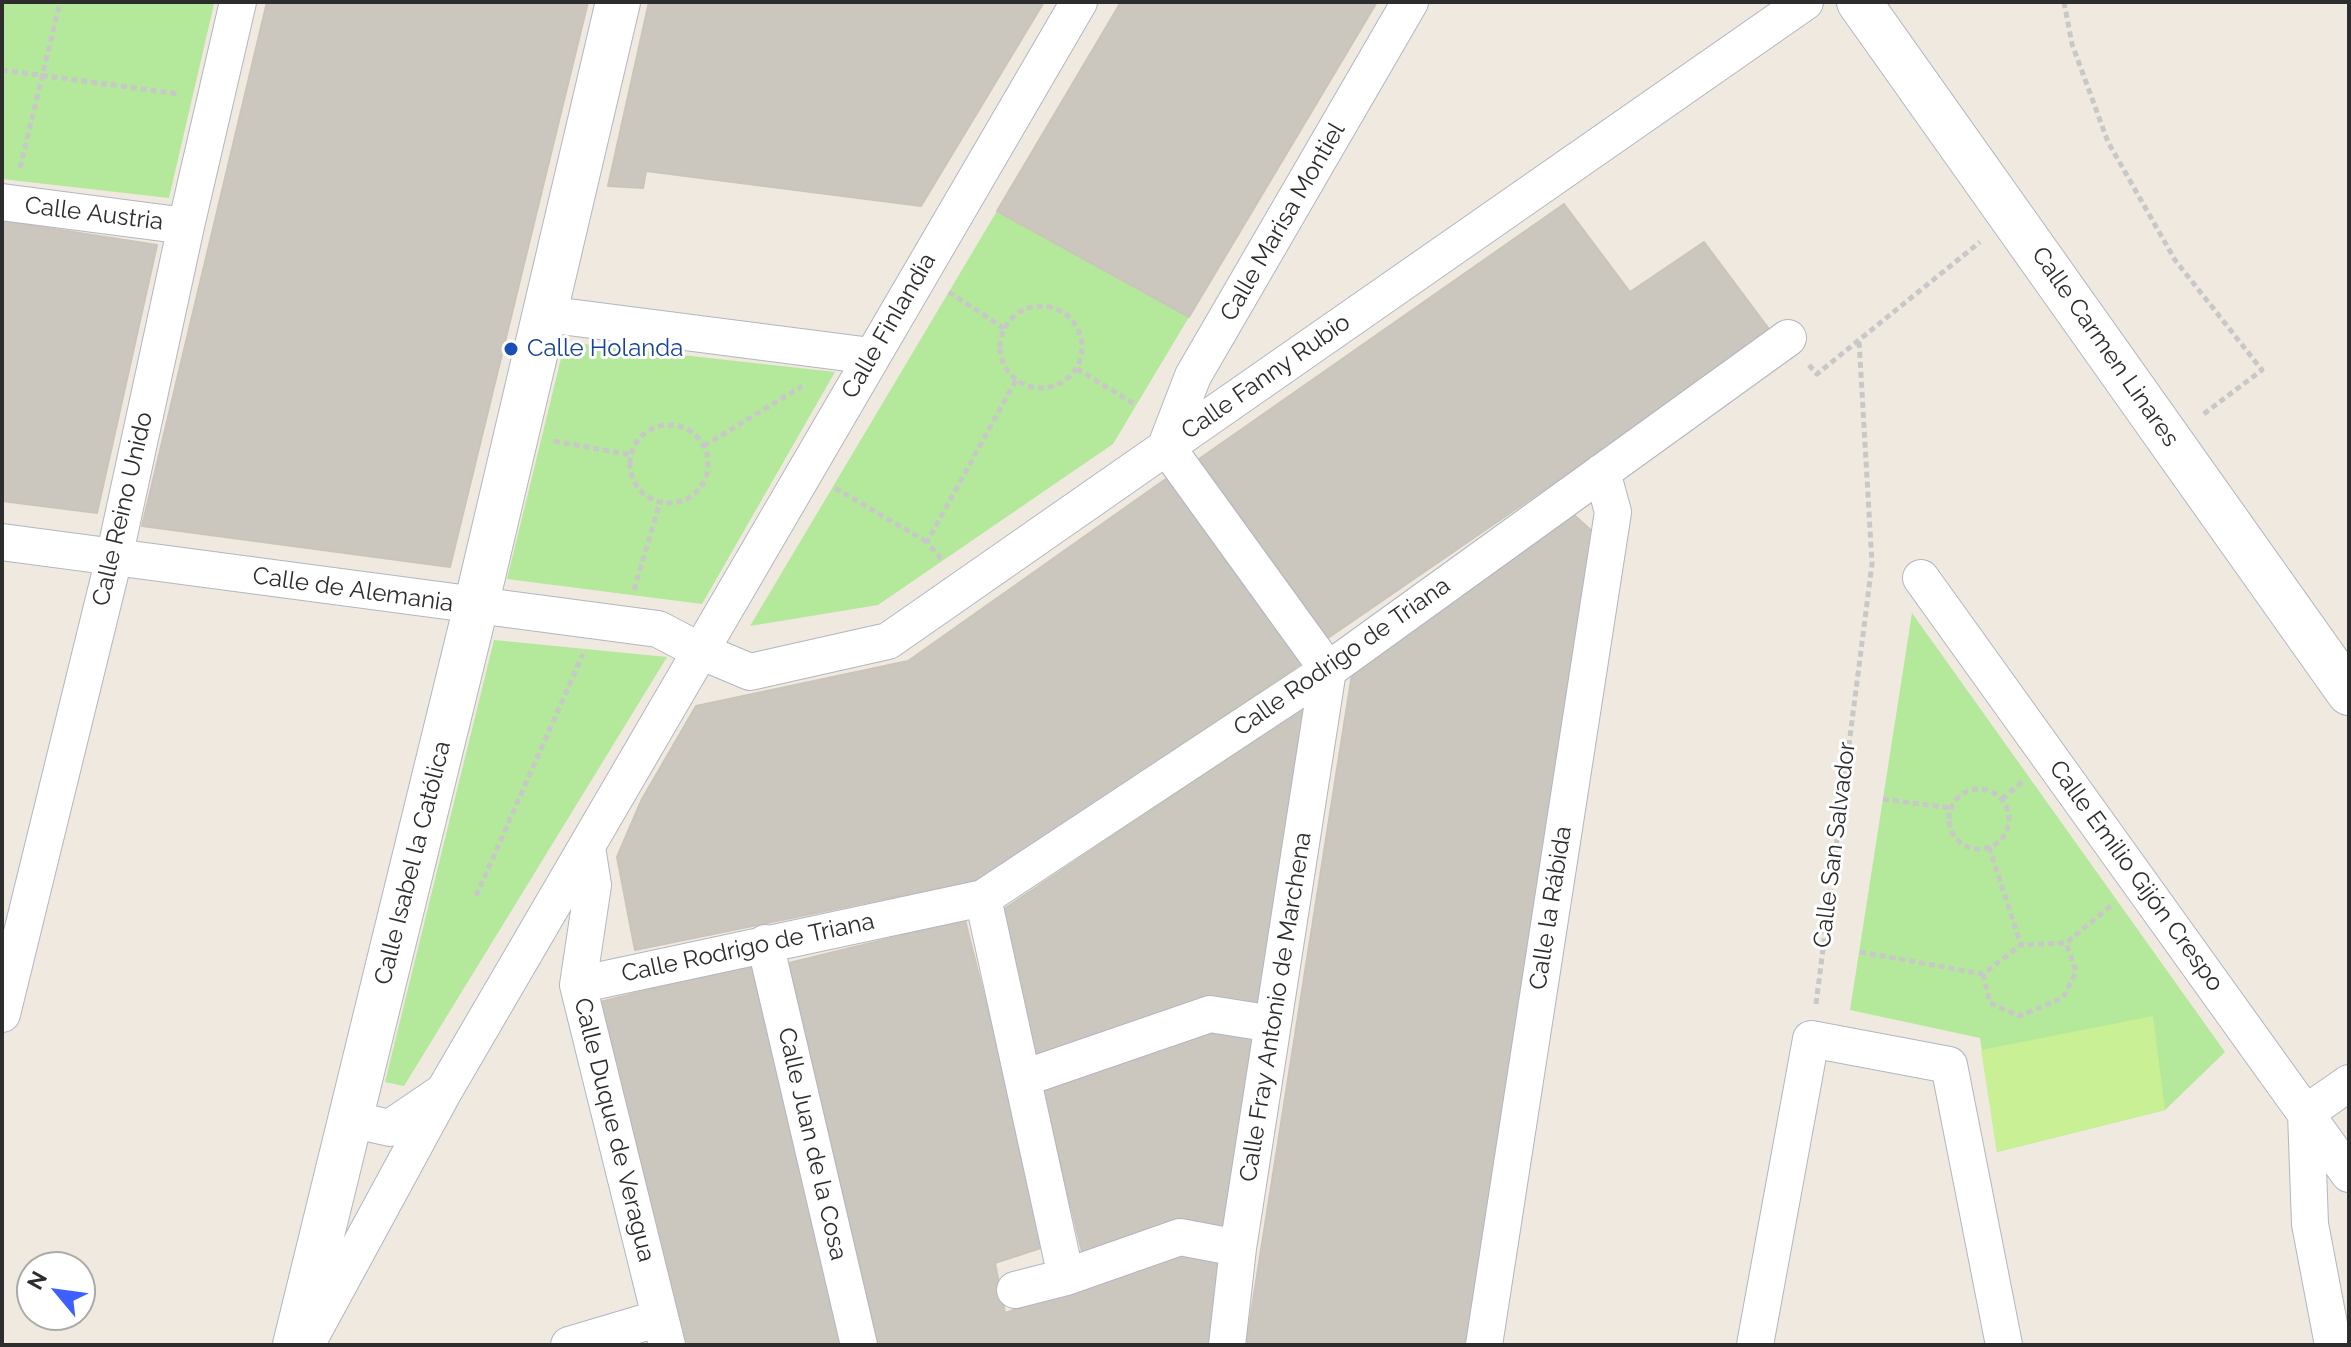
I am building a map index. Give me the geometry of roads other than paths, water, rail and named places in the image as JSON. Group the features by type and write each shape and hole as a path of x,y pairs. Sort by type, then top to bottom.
{"street":[{"name":"Calle Reino Unido","path":"2,1014 114,558 238,2"},
{"path":"476,606 618,2"},
{"name":"Calle Finlandia","path":"700,651 1079,2"},
{"name":"Calle Marisa Montiel","path":"1166,446 1193,376 1410,2"},
{"name":"Calle Fanny Rubio","path":"700,651 750,672 888,641 1805,2"},
{"name":"Calle Carmen Linares","path":"1859,2 2349,693"},
{"name":"Calle Austria","path":"10,191 186,226"},
{"path":"545,314 871,356"},
{"name":"Calle Rodrigo de Triana","path":"578,985 983,898 1328,670 1788,338"},
{"path":"1166,446 1328,670"},
{"name":"Calle la Rábida","path":"1484,1345 1613,512 1602,472"},
{"name":"Calle de Alemania","path":"2,542 658,629 700,651"},
{"name":"Calle Emilio Gijón Crespo","path":"1921,578 2349,1174"},
{"name":"Calle Isabel la Católica","path":"295,1345 476,606"},
{"path":"306,1345 444,1091 700,651"},
{"name":"Calle Fray Antonio de Marchena","path":"1227,1345 1238,1248 1328,670"},
{"name":"Calle Duque de Veragua","path":"569,1345 663,1331 578,985 593,885 587,847"},
{"path":"983,898 1066,1277"},
{"name":"Calle Juan de la Cosa","path":"765,943 859,1345"},
{"path":"1024,1078 1210,1014 1273,1024"},
{"path":"1755,1345 1811,1039 1949,1065 2004,1345"},
{"path":"2333,1345 2310,1224 2306,1113 2349,1083"},
{"path":"350,1119 390,1128 444,1091"},
{"path":"1015,1290 1066,1277 1180,1237 1238,1248"}],"place":[{"name":"Calle Holanda","path":"511,349"}]}
